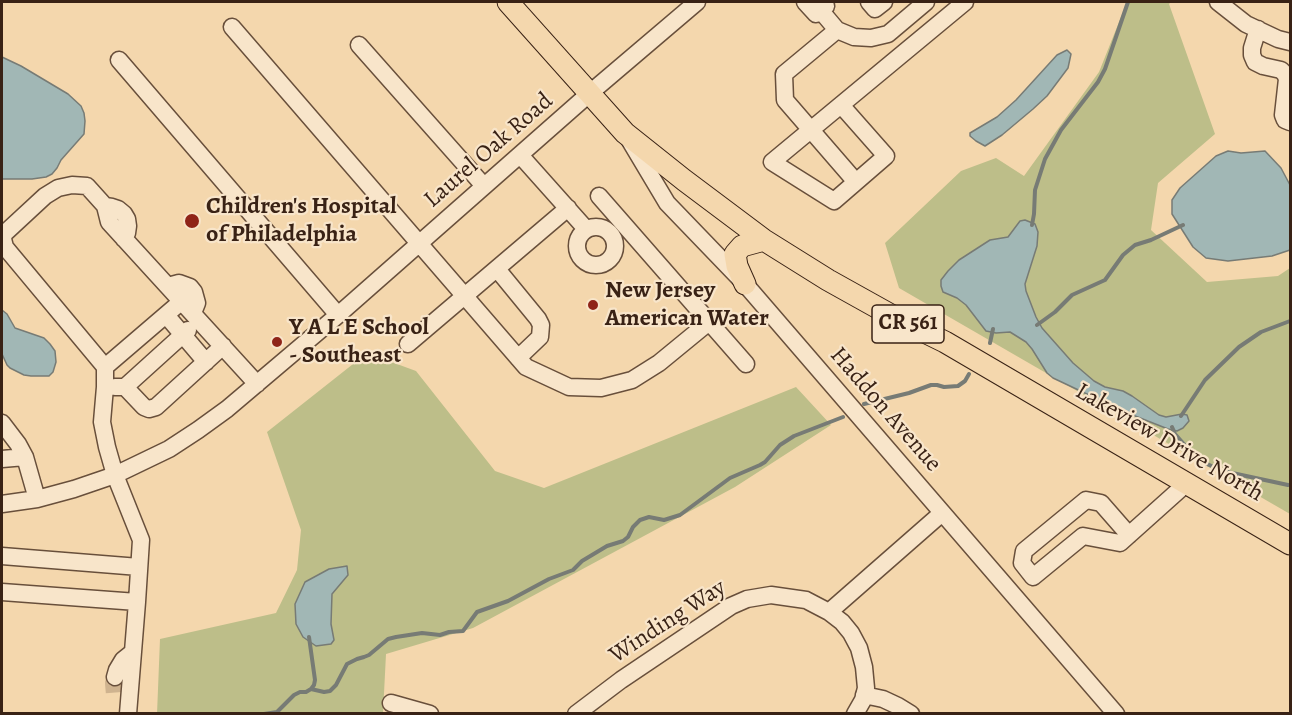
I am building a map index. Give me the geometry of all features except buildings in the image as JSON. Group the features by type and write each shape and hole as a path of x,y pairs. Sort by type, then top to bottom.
{"main road":[{"name":"CR 561","path":"508,2 625,133 764,240"},
{"path":"745,284 737,266 735,254 742,246 764,240"},
{"name":"Lakeview Drive North","path":"764,240 828,280 945,342 1290,544"}],"street":[{"name":"Laurel Oak Road","path":"2,504 74,489 116,475 169,449 198,430 227,409 338,315 697,2"},
{"path":"805,2 816,14 822,6 837,30 854,37 871,38 888,34 924,2 941,21"},
{"path":"868,2 875,9 884,2"},
{"path":"841,105 886,156 834,201 772,162 964,2"},
{"path":"1218,2 1246,24 1290,42"},
{"path":"232,27 526,367 569,387 601,388 632,380 659,363 709,322"},
{"path":"1258,29 1252,55 1255,62 1281,70 1285,74 1287,79 1283,115 1285,120 1290,122"},
{"path":"837,30 784,74 785,100 856,182"},
{"path":"359,45 484,186"},
{"path":"119,60 338,315"},
{"name":"Haddon Avenue","path":"625,133 667,203 745,284 1116,714"},
{"path":"520,155 586,229"},
{"path":"123,709 133,652 141,540 107,447 102,422 105,367 5,247 3,239 6,231 45,196 58,188 72,185 87,186 105,206 109,222 168,286 206,362"},
{"path":"599,196 614,225 709,322 746,364"},
{"path":"408,344 568,208"},
{"path":"614,225 615,252 608,261 597,265 586,262 578,254 577,243 582,232 598,226 614,225"},
{"path":"496,269 541,325 540,338 518,358"},
{"path":"105,367 166,315"},
{"path":"166,315 186,320"},
{"path":"166,315 186,320 223,346 257,384"},
{"path":"125,387 186,320"},
{"path":"105,387 125,387 144,407 150,409 156,407 223,346"},
{"path":"2,423 18,444 25,458 37,498"},
{"path":"2,459 25,458"},
{"path":"1129,535 1101,503 1086,500 1024,551 1022,563 1033,577 1083,536 1120,543 1188,483"},
{"path":"829,612 942,513"},
{"path":"2,556 139,567"},
{"path":"2,592 137,602"},
{"name":"Winding Way","path":"576,714 621,680 731,606 747,599 771,595 806,600 842,622 859,648 864,667 866,688 864,695"},
{"path":"115,677 123,660 133,652"},
{"path":"855,714 864,695 891,702 911,714"},
{"path":"391,703 430,714"}],"green space":[{"path":"1127,2 1171,2 1169,4 1215,134 1158,183 1151,230 1207,282 1278,276 1290,268 1290,514 899,288 885,243 961,171 996,158 1024,176 1099,72"},
{"path":"367,353 416,371 495,471 544,488 796,387 831,425 735,487 473,628 386,654 383,713 157,714 160,639 276,613 297,570 301,530 267,432"}],"water":[{"path":"1067,50 1071,54 1068,68 1047,96 1033,109 985,146 970,136 970,133 997,117 1016,100 1057,55"},
{"path":"2,57 68,94 81,106 84,113 84,134 52,174 46,177 2,179"},
{"path":"1228,151 1241,153 1265,151 1281,168 1290,185 1290,250 1272,256 1228,261 1206,258 1193,247 1172,214 1172,200 1180,188 1216,156"},
{"path":"1025,220 1035,224 1038,232 1037,246 1025,284 1042,328 1073,363 1094,381 1105,387 1123,391 1159,415 1166,417 1187,415 1189,421 1183,428 1177,431 1168,429 1125,412 1053,378 1047,373 1026,342 1010,332 986,331 966,305 943,292 941,280 959,260 990,240 1008,237 1020,221"},
{"path":"2,310 15,328 44,338 55,351 56,362 49,376 24,375 7,365 2,354"},
{"path":"347,566 348,575 332,594 331,624 334,640 331,644 316,646 303,637 296,624 295,604 305,582 329,569"}],"waterway":[{"path":"1032,225 1035,190 1045,159 1061,130 1098,82 1105,69 1128,2"},
{"path":"1037,325 1055,312 1072,295 1105,280 1123,255 1135,245 1183,225"},
{"path":"1181,416 1205,380 1239,347 1261,332 1290,321"},
{"path":"990,343 993,329"},
{"path":"864,404 931,385 958,386 969,374"},
{"path":"264,714 277,712 300,692 311,689 330,691 336,685 347,664 369,655 388,639 422,633 440,635 463,631 477,612 508,601 549,579 573,570 582,561 607,546 623,541 640,520 649,517 664,520 680,515 730,478 765,462 780,445 794,436 843,417"},
{"path":"1172,427 1189,450 1207,464 1223,471 1288,485"},
{"path":"309,637 315,680 311,689"}],"tunnel":[{"path":"115,677 113,683 116,700"}],"place":[{"name":"Children's Hospital of Philadelphia","path":"192,221"},
{"name":"New Jersey American Water","path":"593,305"},
{"name":"Y A L E School - Southeast","path":"277,342"}]}
